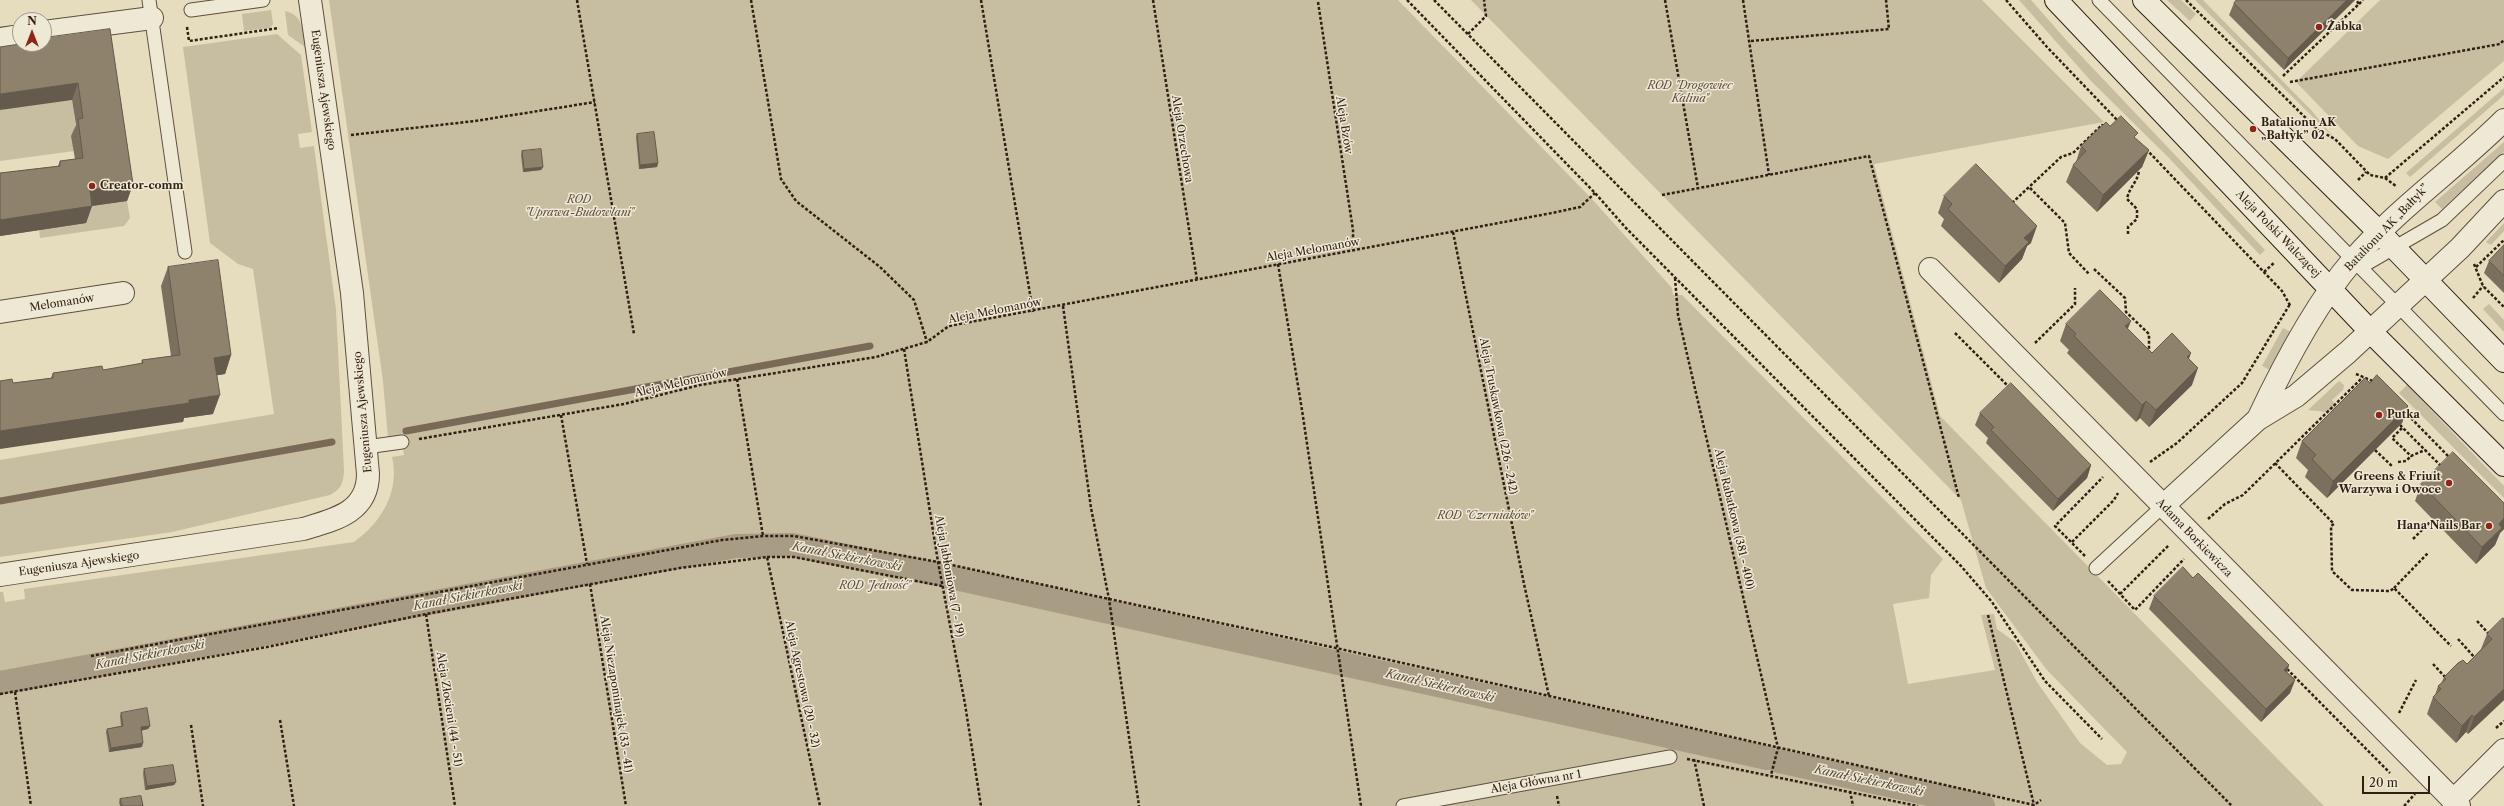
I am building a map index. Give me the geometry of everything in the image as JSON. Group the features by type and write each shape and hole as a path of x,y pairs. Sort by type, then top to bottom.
{"street":[{"name":"Eugeniusza Ajewskiego","path":"0,575 303,529 336,520 348,514 358,505 364,494 368,480 352,292 310,0"},
{"name":"Aleja Polski Walczącej","path":"2056,0 2370,331 2504,465"},
{"path":"2144,0 2387,241 2504,361"},
{"path":"52,30 151,9"},
{"path":"0,39 12,37"},
{"name":"Batalionu AK „Bałtyk”","path":"2258,419 2278,378 2332,290 2357,263 2387,241 2430,183 2504,120"},
{"name":"Batalionu AK „Bałtyk”","path":"2163,506 2258,419 2311,384 2460,248 2504,201"},
{"name":"Adama Borkiewicza","path":"1930,269 2453,804"},
{"name":"Melomanów","path":"0,312 123,293"},
{"path":"2453,804 2504,750"}],"lane":[{"path":"190,10 263,0"},
{"path":"2098,0 2504,414"},
{"path":"151,9 185,252"},
{"path":"2387,241 2442,220 2504,161"},
{"path":"366,447 402,442"},
{"path":"2096,568 2163,506"},
{"name":"Aleja Główna nr 1","path":"1403,806 1670,758"}],"path":[{"path":"577,0 634,334"},
{"path":"751,0 781,179 796,201 880,267 914,300 927,342"},
{"path":"981,0 1033,312"},
{"name":"Aleja Orzechowa","path":"1153,0 1197,280"},
{"path":"1407,0 1596,193 1675,277 1961,566 1992,602 2045,681 2102,739"},
{"path":"1434,0 2232,806"},
{"path":"1468,34 1486,16 1484,0"},
{"path":"1665,0 1698,188"},
{"path":"1743,0 1751,41 1755,86 1769,175"},
{"path":"1751,41 1889,30 1886,0"},
{"path":"2006,0 2046,47 2124,127"},
{"path":"2186,0 2318,130 2334,139 2370,175 2384,178 2400,189"},
{"path":"2356,0 2359,4"},
{"path":"2283,76 2363,0"},
{"name":"Aleja Bzów","path":"1318,2 1353,230 1353,250"},
{"path":"187,28 189,41 279,28"},
{"path":"2323,32 2327,35"},
{"path":"2290,82 2500,44 2504,40"},
{"path":"2384,178 2504,76"},
{"path":"361,134 475,121 595,102"},
{"path":"2005,204 2015,203 2061,157 2073,153 2102,125 2107,130"},
{"path":"2145,148 2282,291 2290,304 2242,383 2177,443 2145,465"},
{"path":"2073,153 2076,156"},
{"path":"1662,195 1869,156 1959,498"},
{"path":"2128,234 2128,227 2137,219 2137,209 2127,199 2129,190 2139,179 2140,170"},
{"path":"2030,188 2064,223 2069,253 2089,274"},
{"name":"Aleja Melomanów","path":"402,442 624,404 700,384 876,357 927,342 949,326 1033,312 1278,264 1552,214 1580,207 1596,193"},
{"name":"Aleja Truskawkowa (226 - 242)","path":"1454,232 1524,584 1550,696"},
{"path":"2476,267 2504,240"},
{"path":"2264,272 2278,259"},
{"path":"2473,262 2483,286 2504,307"},
{"path":"1278,264 1302,410 1360,806"},
{"path":"2094,269 2125,298 2126,312 2149,334 2149,359"},
{"name":"Aleja Rabatkowa (381 - 400)","path":"1675,277 1678,315 1778,748"},
{"path":"2470,301 2483,286"},
{"path":"2036,343 2076,304 2075,288"},
{"path":"1063,306 1091,508 1109,599 1139,806"},
{"path":"2122,316 2126,312"},
{"path":"1955,333 2014,392"},
{"name":"Aleja Jabłoniowa (7 - 19)","path":"904,349 942,586 965,704 981,806"},
{"path":"2352,372 2377,384"},
{"path":"2203,524 2224,504 2243,495 2363,377"},
{"path":"737,379 763,536"},
{"path":"2400,407 2457,465"},
{"path":"561,415 587,564"},
{"path":"2411,456 2392,438 2401,426 2445,471"},
{"path":"2375,450 2393,467"},
{"path":"2398,462 2406,461 2411,456 2425,450"},
{"path":"2275,463 2334,524 2331,526 2332,571 2352,590 2390,591 2428,553"},
{"path":"2072,542 2114,500 2122,486"},
{"path":"2414,538 2432,520"},
{"path":"91,656 722,540 763,536 794,536 938,562 1336,648 2034,805 2041,800"},
{"path":"2120,594 2169,545 2175,545"},
{"path":"0,694 267,647 426,614 708,563 767,557 794,557 942,586"},
{"name":"Aleja Agrestowa (20 - 32)","path":"767,557 820,806"},
{"name":"Aleja Niezapominajek (33 - 41)","path":"590,584 626,806"},
{"path":"2394,588 2451,646"},
{"name":"Aleja Złocieni (44 - 51)","path":"426,614 455,806"},
{"path":"1988,614 2034,805"},
{"path":"2476,621 2494,638"},
{"path":"2458,639 2478,661"},
{"path":"2433,664 2450,682"},
{"path":"2284,666 2390,774"},
{"path":"2398,715 2403,709 2416,680"},
{"path":"15,692 32,806"},
{"path":"280,720 294,806"},
{"path":"191,725 202,806"},
{"path":"1771,775 1778,748"},
{"path":"1670,758 1694,759 1918,806"},
{"path":"1694,759 1704,806"},
{"path":"2404,806 2419,790"},
{"path":"1850,791 1853,806"},
{"path":"2013,800 2014,806"}],"green space":[{"path":"329,0 1398,0 1591,198 1672,288 1673,295 1682,295 1943,559 1931,575 1929,598 1893,604 1908,684 1995,670 1981,615 1994,614 1997,629 2015,642 2037,682 2080,743 2107,765 2121,764 2127,752 2046,669 1986,588 1961,500 1471,0 1982,0 2104,122 1874,164 1940,416 2324,806 0,806 0,592 3,592 5,602 25,599 24,589 354,542 373,525 391,494 394,470 392,457 404,455 401,435 388,438 383,381"},
{"path":"2019,0 2031,0 2068,42 2265,250 2260,255 2168,157 2091,81"},
{"path":"2167,0 2181,0 2196,14 2190,21"},
{"path":"2195,0 2203,0 2311,110 2335,139"},
{"path":"2380,0 2504,0 2504,61 2388,159 2358,146 2296,82"},
{"path":"271,10 273,24 270,28 244,31 242,14"},
{"path":"285,11 296,16 299,20 303,30 305,47 288,35"},
{"path":"277,34 301,55 312,132 298,134 300,148 314,146 336,310 344,471 341,486 337,491 330,495 172,532 0,557 0,460 274,414 253,269 238,264 210,243 183,47"},
{"path":"2504,88 2504,95 2410,177 2406,173"},
{"path":"71,94 77,135 74,151 0,161 0,110"},
{"path":"2504,142 2504,152 2442,209 2435,202"},
{"path":"127,201 130,218 124,226 40,238 39,230 84,207"},
{"path":"2504,223 2504,231 2491,245 2486,242"},
{"path":"2489,304 2504,320 2504,332 2483,309"},
{"path":"2283,328 2291,332 2270,370 2262,366"},
{"path":"2339,381 2344,385 2343,390 2332,400 2338,408 2326,412 2308,410"},
{"path":"2407,385 2504,486 2504,498 2399,393"}],"building":[{"path":"2237,0 2347,0 2288,58 2234,3"},
{"path":"110,29 133,184 90,190 92,206 0,220 0,173 60,166 60,161 83,158 78,119 83,118 78,83 0,94 0,47 12,45 12,52 52,52 52,37"},
{"path":"2121,116 2138,133 2134,137 2149,150 2103,195 2073,165 2086,151 2081,146 2106,122 2110,126"},
{"path":"654,132 658,163 640,165 637,134"},
{"path":"541,149 543,167 524,169 522,151"},
{"path":"1976,164 2037,226 2024,238 2029,242 2005,266 1948,209 1952,204 1944,196"},
{"path":"2504,245 2504,276 2489,261"},
{"path":"218,260 231,355 214,358 220,395 189,400 189,403 0,431 0,381 12,379 13,383 53,378 53,373 102,366 103,370 143,363 142,360 180,355 168,267"},
{"path":"2100,290 2131,321 2125,326 2152,353 2172,333 2191,353 2187,357 2198,368 2156,410 2146,401 2142,405 2074,336 2076,334 2066,324"},
{"path":"2377,375 2408,406 2333,481 2312,459 2316,455 2302,441 2365,378 2370,383"},
{"path":"2011,383 2091,465 2058,499 1991,430 1994,427 1980,413"},
{"path":"2453,452 2504,503 2504,518 2499,524 2502,528 2482,547 2421,484"},
{"path":"2183,567 2193,578 2198,573 2289,665 2284,670 2295,680 2266,709 2154,596"},
{"path":"2503,618 2504,689 2474,717 2472,715 2462,726 2433,697 2441,689 2438,686 2446,679 2444,677 2458,663 2463,660 2467,664 2492,639 2487,634"},
{"path":"147,708 150,726 141,727 143,743 111,748 107,729 123,726 121,713"},
{"path":"173,765 176,782 147,786 144,769"},
{"path":"141,796 143,806 122,806 120,799"}],"waterway":[{"path":"406,431 870,346"},
{"path":"0,501 332,442"},
{"name":"Kanał Siekierkowski","path":"0,683 736,546 792,545 937,574"},
{"name":"Kanał Siekierkowski","path":"946,576 1109,612"},
{"name":"Kanał Siekierkowski","path":"1113,613 1767,758"},
{"name":"Kanał Siekierkowski","path":"1779,761 1983,806"}],"place":[{"name":"Żabka","path":"2319,27"},
{"name":"Batalionu AK „Bałtyk” 02","path":"2253,129"},
{"name":"Creator-comm","path":"92,186"},
{"name":"Putka","path":"2379,415"},
{"name":"Greens & Friuit Warzywa i Owoce","path":"2449,483"},
{"name":"Hana Nails Bar","path":"2489,526"}],"park label":[{"name":"ROD \"Drogowiec Kalina\"","path":"1690,92"},
{"name":"ROD \"Uprawa-Budowlani\"","path":"579,206"},
{"name":"ROD \"Czerniaków\"","path":"1485,516"},
{"name":"ROD \"Jedność\"","path":"875,586"}]}
